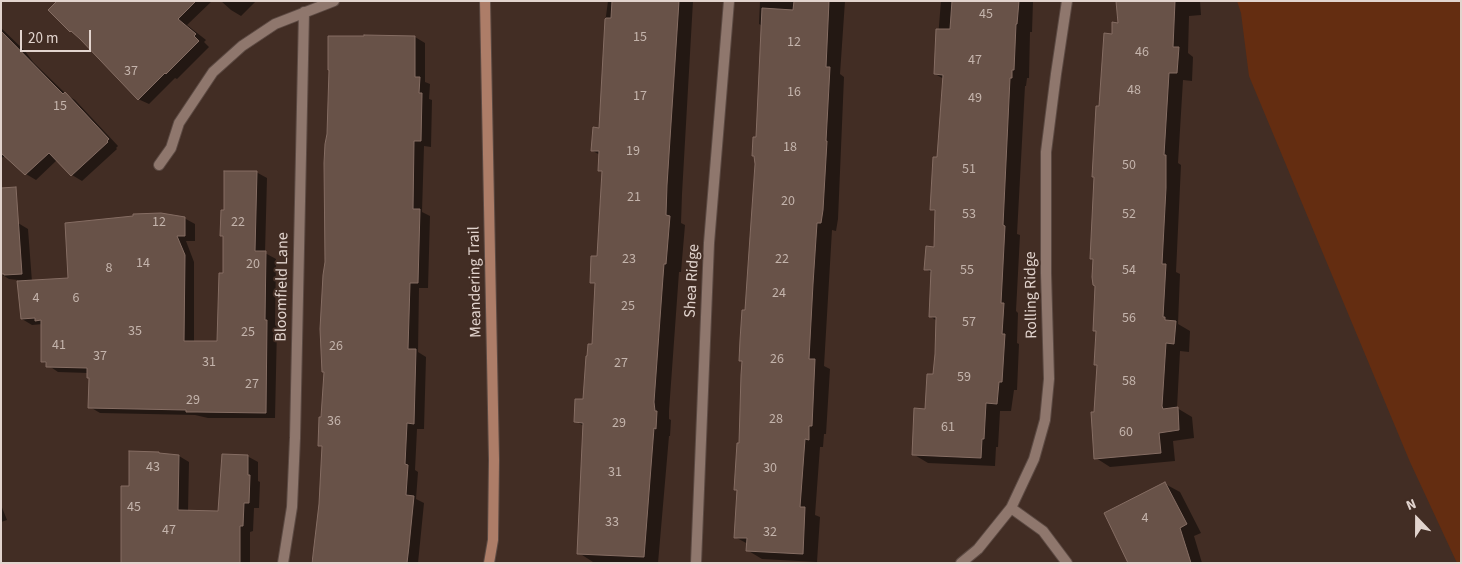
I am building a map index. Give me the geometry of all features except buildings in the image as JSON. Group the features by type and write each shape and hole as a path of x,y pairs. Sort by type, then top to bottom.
{"street":[{"path":"159,165 171,148 179,123 213,72 242,46 275,24 334,1"},
{"name":"Meandering Trail","path":"485,1 494,460 493,540 489,563"},
{"name":"Shea Ridge","path":"696,563 710,243 728,1"},
{"name":"Rolling Ridge","path":"961,563 978,549 1011,508 1034,459 1045,420 1048,379 1046,152 1067,1"},
{"name":"Bloomfield Lane","path":"283,563 292,507 295,438 304,12"},
{"path":"1011,508 1043,531 1067,563"}],"shaded area":[{"path":"1237,1 1461,1 1461,563 1457,563 1410,462 1249,76 1241,13"}]}
